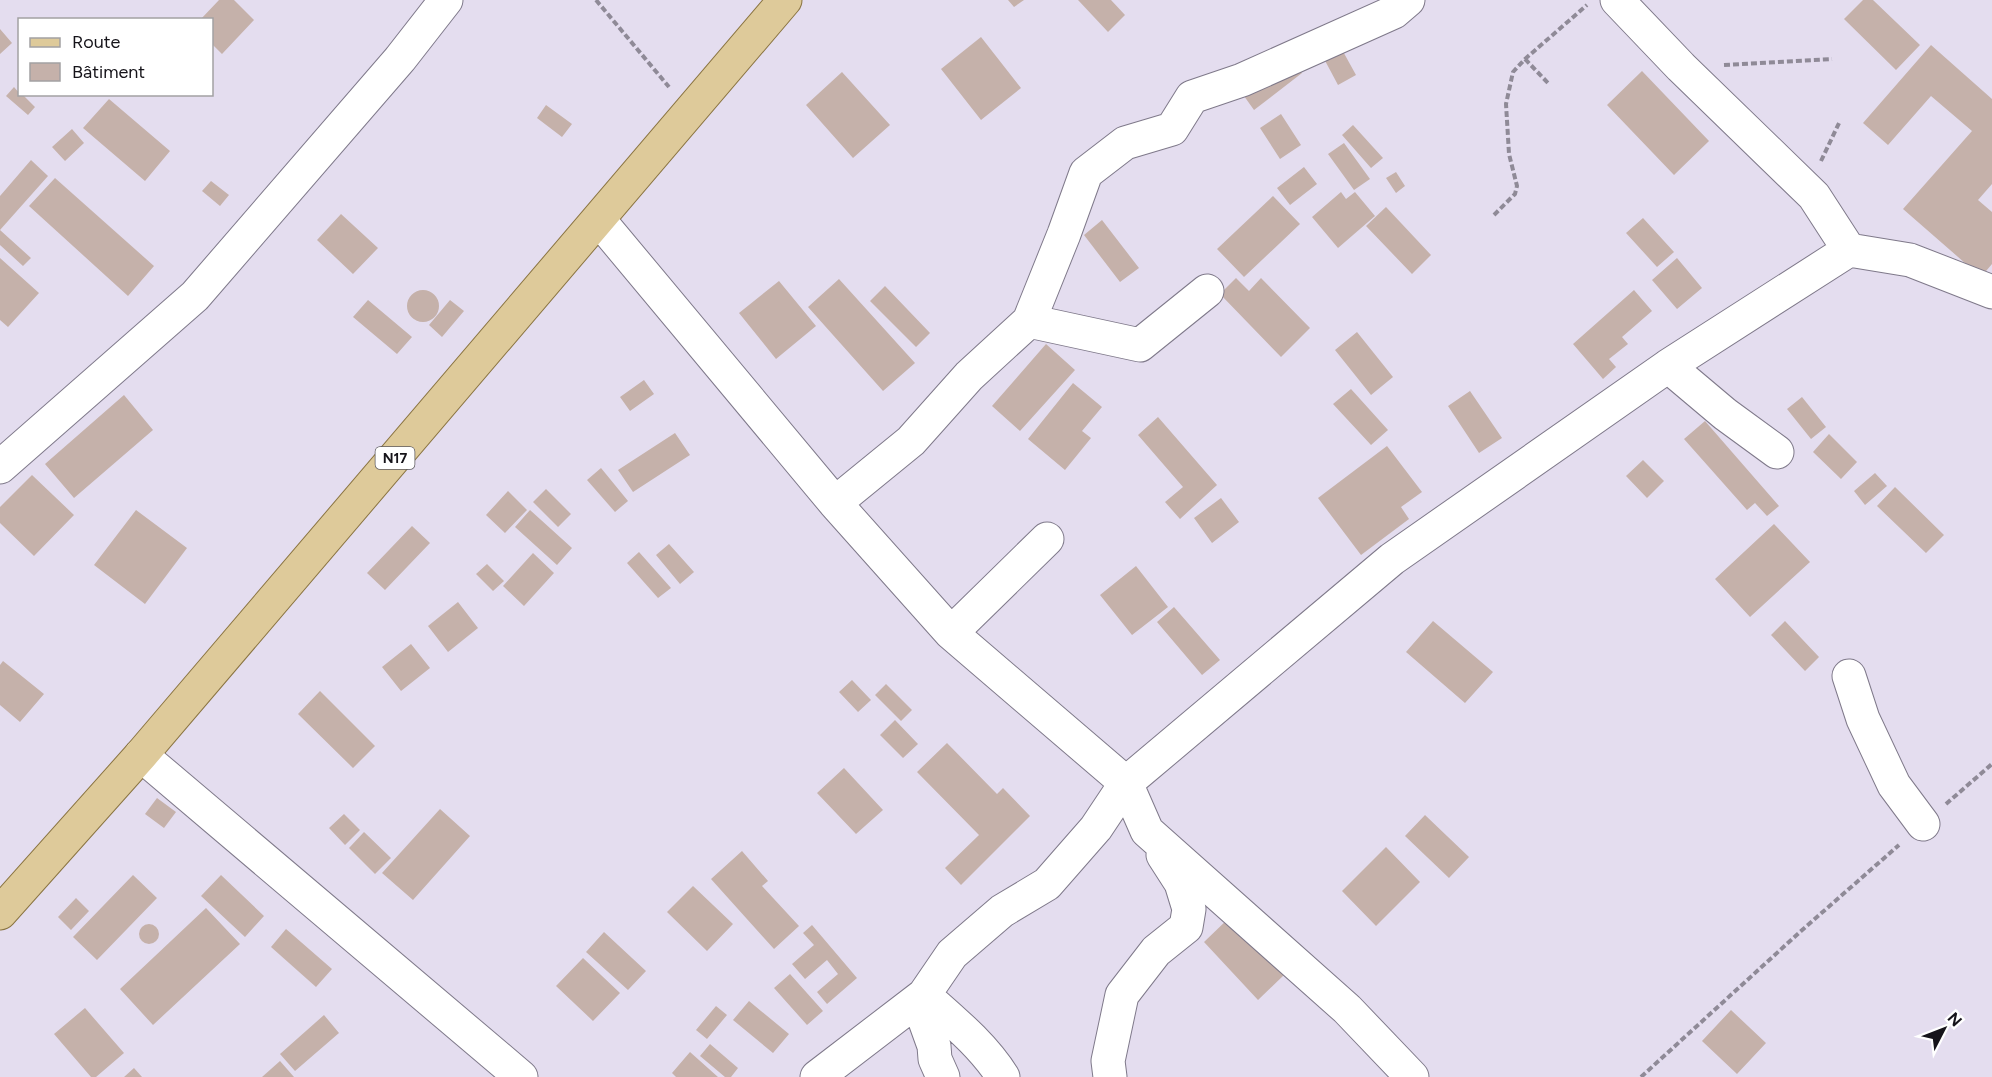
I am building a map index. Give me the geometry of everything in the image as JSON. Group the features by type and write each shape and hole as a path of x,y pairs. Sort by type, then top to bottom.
{"main road":[{"name":"N17","path":"0,913 141,755 785,0"}],"street":[{"path":"0,467 195,296 385,76 446,0"},
{"path":"835,503 911,441 969,376 1029,321 1086,173 1125,143 1172,129 1192,96 1242,80 1394,12 1408,0"},
{"path":"1617,0 1682,68 1814,196 1849,250"},
{"path":"599,220 835,503 951,633 1126,783 1147,831 1180,883 1189,909 1186,927 1156,951 1122,995 1108,1061 1110,1077"},
{"path":"817,1077 924,995 952,954 1002,911 1047,884 1096,828 1126,783 1392,559 1668,366 1849,250 1910,260 1992,292"},
{"path":"1029,321 1140,345 1207,291"},
{"path":"1668,366 1725,414 1777,452"},
{"path":"951,633 1047,538"},
{"path":"1849,676 1863,719 1894,785 1923,824"},
{"path":"141,755 521,1077"},
{"path":"1147,831 1347,1009 1412,1077"},
{"path":"924,995 925,1021 934,1046 935,1059 943,1077"},
{"path":"924,995 971,1038 993,1061 1003,1077"}],"path":[{"path":"596,0 690,112"},
{"path":"1494,215 1515,194 1517,186 1509,153 1506,104 1513,72 1592,0"},
{"path":"1525,59 1548,83"},
{"path":"1682,68 1832,59"},
{"path":"1641,1077 1801,931 1992,764"}],"building":[{"path":"219,0 234,0 254,20 222,54 213,45 213,18 202,18"},
{"path":"1008,0 1024,0 1014,7"},
{"path":"1078,0 1111,0 1125,15 1108,32"},
{"path":"1863,0 1873,0 1920,45 1896,70 1844,19"},
{"path":"0,29 12,43 0,54"},
{"path":"981,37 1021,88 981,120 941,69"},
{"path":"1931,45 1992,99 1992,184 1978,200 1992,212 1992,264 1981,277 1903,209 1972,131 1931,96 1888,145 1863,123"},
{"path":"1340,46 1356,75 1338,85 1322,55"},
{"path":"1291,59 1302,73 1254,110 1244,96"},
{"path":"1642,71 1709,141 1674,175 1607,105"},
{"path":"842,72 890,125 853,158 806,105"},
{"path":"14,87 18,96 24,96 35,107 28,115 6,96"},
{"path":"109,99 170,151 145,181 83,128"},
{"path":"546,105 572,124 562,137 537,118"},
{"path":"1281,114 1301,145 1280,159 1260,128"},
{"path":"1353,125 1383,158 1371,168 1342,135"},
{"path":"72,129 84,143 65,161 52,147"},
{"path":"1344,143 1370,179 1354,190 1328,154"},
{"path":"31,160 48,176 0,230 0,196"},
{"path":"1304,167 1317,184 1290,205 1277,188"},
{"path":"1396,172 1405,186 1396,193 1386,178"},
{"path":"55,178 154,266 128,296 29,206"},
{"path":"211,181 229,195 220,206 202,191"},
{"path":"1341,192 1346,199 1355,192 1375,216 1338,248 1312,217"},
{"path":"1273,196 1300,224 1244,277 1217,249"},
{"path":"1386,207 1431,255 1412,274 1366,226"},
{"path":"341,214 378,248 353,274 317,240"},
{"path":"1643,218 1674,252 1657,267 1626,233"},
{"path":"1102,220 1139,268 1120,282 1084,235"},
{"path":"0,230 31,258 23,266 0,245"},
{"path":"0,258 39,293 8,327 0,320"},
{"path":"1677,258 1702,288 1677,309 1652,280"},
{"path":"1236,278 1249,291 1261,278 1310,328 1281,357 1220,294"},
{"path":"839,279 915,363 883,391 808,307"},
{"path":"779,281 816,326 776,359 739,313"},
{"path":"885,286 930,333 916,347 870,301"},
{"path":"423,290 434,295 439,306 434,317 423,322 412,317 407,306 412,295"},
{"path":"1634,290 1652,311 1622,337 1628,344 1609,359 1616,367 1603,379 1573,344"},
{"path":"368,300 412,337 397,354 353,317"},
{"path":"450,300 464,311 442,337 429,325"},
{"path":"1357,332 1393,377 1371,395 1335,350"},
{"path":"1046,344 1075,370 1020,431 992,406"},
{"path":"644,380 654,394 630,411 620,397"},
{"path":"1073,383 1102,407 1082,431 1091,438 1065,470 1028,439"},
{"path":"1351,389 1388,430 1371,445 1333,404"},
{"path":"1470,391 1502,438 1479,453 1448,406"},
{"path":"124,395 153,430 74,498 45,464"},
{"path":"1802,397 1826,427 1811,439 1787,409"},
{"path":"1158,417 1217,485 1180,519 1165,502 1183,487 1138,435"},
{"path":"1705,421 1779,506 1767,516 1755,503 1747,510 1684,439"},
{"path":"675,433 690,455 633,492 618,470"},
{"path":"1829,434 1857,462 1841,479 1813,452"},
{"path":"1387,446 1422,492 1401,507 1409,519 1361,555 1318,498"},
{"path":"1643,460 1664,481 1647,498 1626,476"},
{"path":"601,468 628,501 615,512 587,480"},
{"path":"1875,473 1887,486 1865,505 1854,491"},
{"path":"32,475 74,515 34,556 0,523 0,507"},
{"path":"1895,487 1944,535 1926,553 1877,506"},
{"path":"546,489 571,514 558,527 533,502"},
{"path":"508,491 527,510 505,533 486,515"},
{"path":"1221,498 1239,522 1212,543 1194,518"},
{"path":"136,510 187,548 145,604 94,565"},
{"path":"530,510 572,548 557,565 515,527"},
{"path":"1774,524 1810,562 1750,617 1715,579"},
{"path":"412,526 430,543 385,590 367,573"},
{"path":"669,544 694,572 680,584 656,555"},
{"path":"639,552 671,588 658,598 627,563"},
{"path":"533,553 554,573 524,606 503,586"},
{"path":"487,564 504,581 493,591 476,574"},
{"path":"1136,566 1168,607 1132,635 1100,595"},
{"path":"458,602 478,628 448,652 428,626"},
{"path":"1174,607 1220,660 1202,675 1157,622"},
{"path":"1433,621 1493,672 1465,703 1406,652"},
{"path":"1785,621 1819,657 1805,671 1771,635"},
{"path":"411,644 430,668 401,691 382,667"},
{"path":"3,661 44,694 20,722 0,705 0,665"},
{"path":"852,680 871,700 858,712 839,692"},
{"path":"886,684 912,710 901,721 875,695"},
{"path":"320,691 375,746 353,768 298,714"},
{"path":"895,720 918,744 903,758 880,735"},
{"path":"947,743 997,794 1003,788 1030,816 961,885 945,868 979,835 917,772"},
{"path":"844,768 883,810 856,834 817,793"},
{"path":"157,798 176,812 164,828 145,814"},
{"path":"440,809 470,836 413,900 382,873"},
{"path":"344,814 360,830 345,845 329,828"},
{"path":"1425,815 1469,857 1449,878 1405,836"},
{"path":"364,832 391,858 375,874 349,848"},
{"path":"1386,847 1420,882 1376,926 1342,891"},
{"path":"742,851 768,881 762,886 799,926 774,949 711,879"},
{"path":"133,875 157,898 97,960 73,937"},
{"path":"221,875 264,916 245,937 201,896"},
{"path":"693,886 733,924 707,951 667,912"},
{"path":"76,898 89,911 71,930 58,917"},
{"path":"206,908 240,944 153,1025 120,989"},
{"path":"1230,917 1284,975 1258,1000 1204,942"},
{"path":"145,924 153,924 159,930 159,938 153,944 145,944 139,938 139,930"},
{"path":"812,925 857,978 827,1004 817,992 838,974 827,960 805,979 792,964 814,945 803,933"},
{"path":"286,929 332,969 316,987 271,947"},
{"path":"604,932 646,971 628,990 586,952"},
{"path":"583,958 620,993 593,1021 556,986"},
{"path":"790,974 823,1011 807,1025 774,988"},
{"path":"749,1001 789,1034 773,1053 733,1020"},
{"path":"716,1006 727,1015 707,1039 696,1030"},
{"path":"85,1008 124,1053 96,1077 91,1077 54,1034"},
{"path":"1731,1010 1766,1043 1737,1074 1702,1041"},
{"path":"324,1015 339,1033 295,1071 280,1054"},
{"path":"710,1044 738,1068 731,1077 725,1077 700,1056"},
{"path":"690,1052 718,1077 676,1077 672,1073"},
{"path":"280,1061 294,1077 262,1077"},
{"path":"134,1068 142,1077 124,1077"}]}
